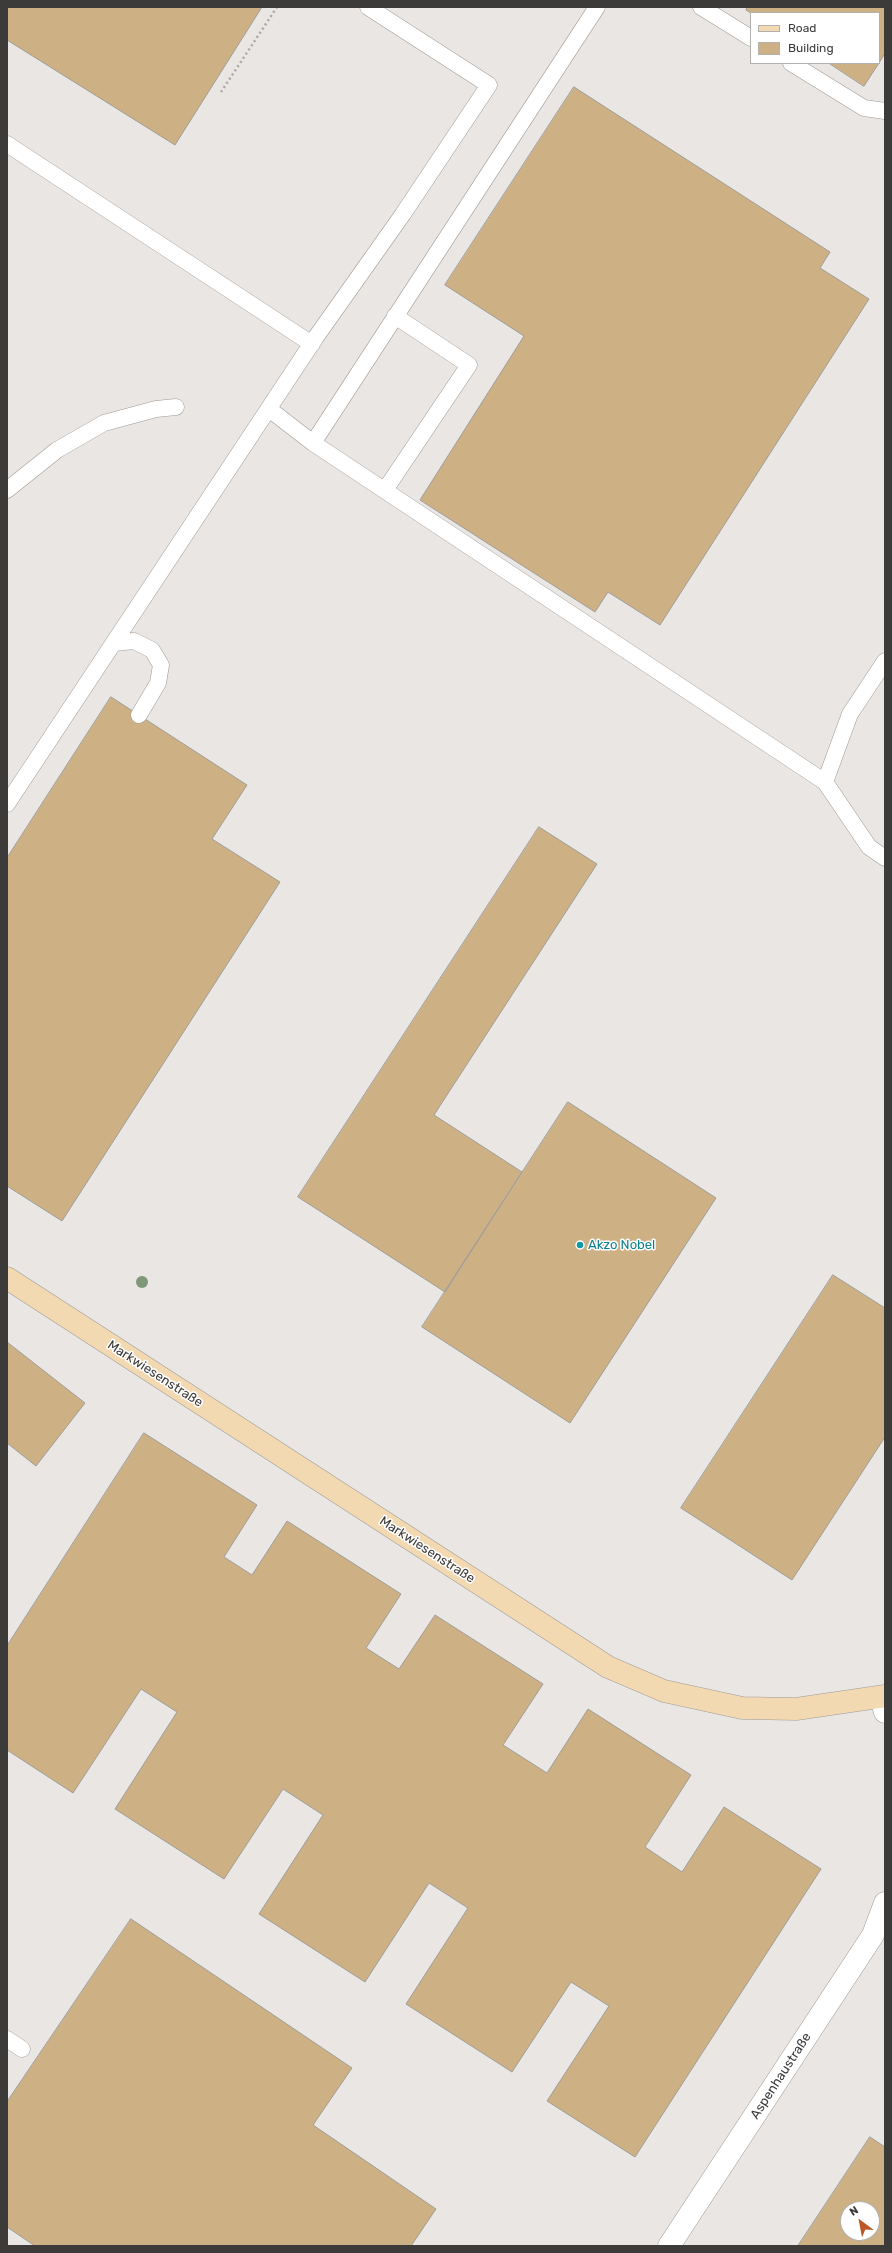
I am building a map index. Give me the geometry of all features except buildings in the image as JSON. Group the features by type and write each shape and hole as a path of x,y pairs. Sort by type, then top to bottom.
{"street":[{"name":"Markwiesenstraße","path":"7,1278 608,1667 664,1691 742,1708 796,1709 884,1702"},
{"name":"Aspenhaustraße","path":"669,2246 873,1935 885,1903"}],"lane":[{"path":"7,804 312,344 403,214 489,85 368,7"},
{"path":"313,443 597,7"},
{"path":"701,7 750,37"},
{"path":"793,64 864,108 885,111"},
{"path":"7,144 312,344"},
{"path":"385,490 469,365 395,316"},
{"path":"7,490 57,450 104,423 156,409 176,407"},
{"path":"269,409 313,443 825,782 869,847 885,858"},
{"path":"114,643 134,641 152,650 160,665 158,683 139,715"},
{"path":"825,782 850,714 885,661"},
{"path":"7,2039 22,2049"}],"path":[{"path":"221,92 277,7"}],"place":[{"name":"Akzo Nobel","path":"580,1245"}]}
